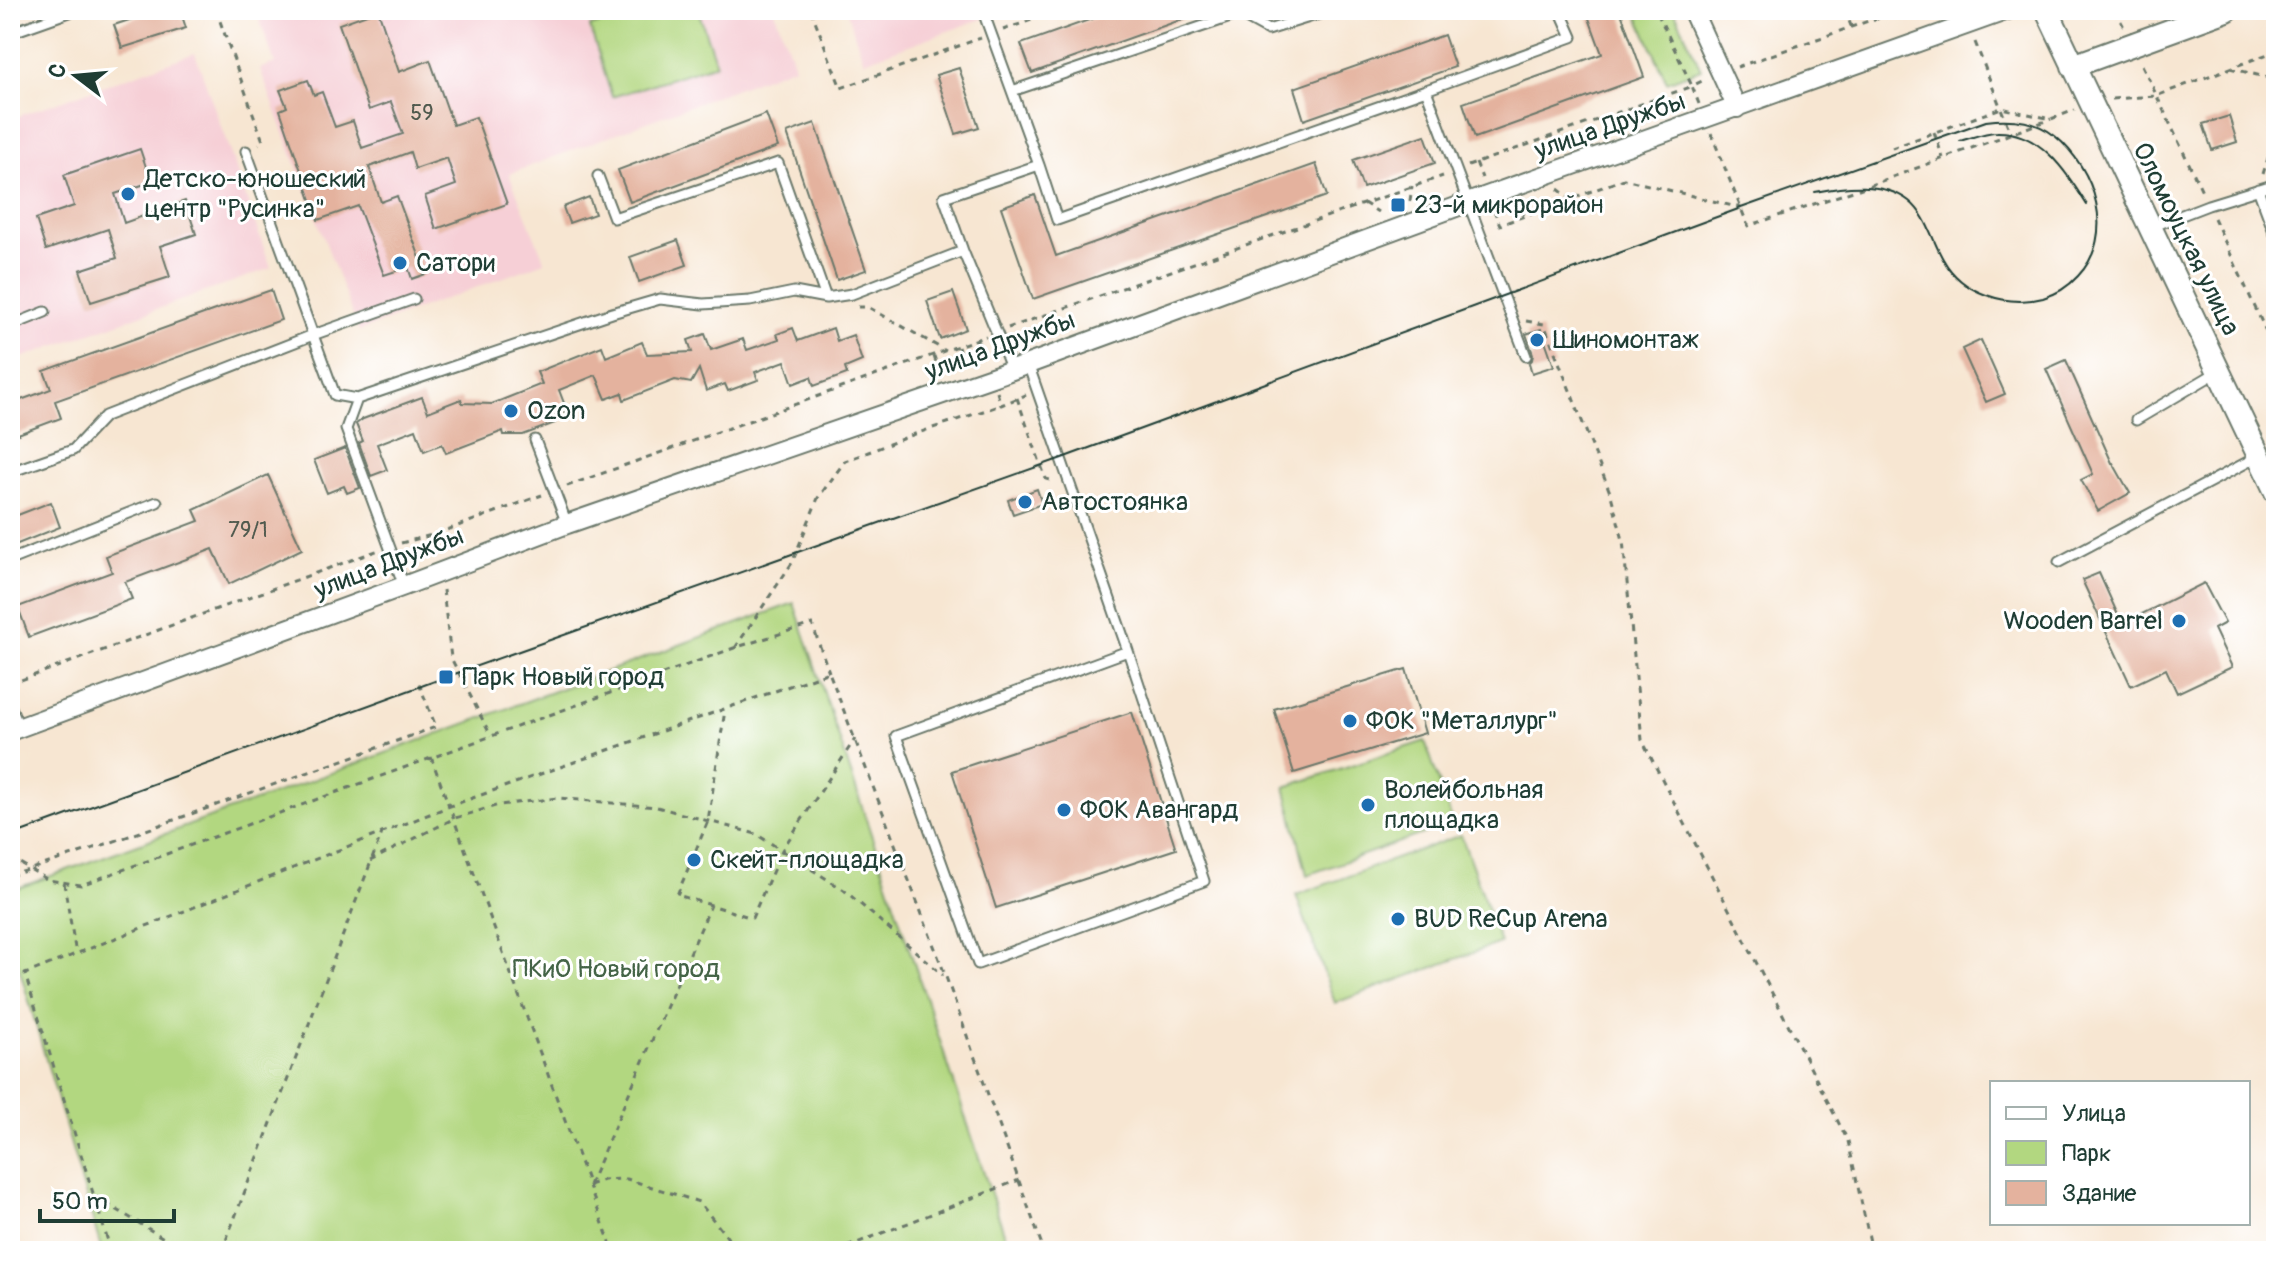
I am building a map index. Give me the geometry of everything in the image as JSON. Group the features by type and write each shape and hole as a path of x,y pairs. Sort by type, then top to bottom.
{"street":[{"name":"улица Дружбы","path":"14,729 567,524 1020,367 2008,10"},
{"name":"Оломоуцкая улица","path":"2047,10 2276,492"},
{"path":"2073,66 2227,10"},
{"path":"1694,14 1737,108"}],"lane":[{"path":"10,33 75,10"},
{"path":"1012,91 1239,14 1268,30 1332,10"},
{"path":"985,17 1057,220 1572,37 1560,10"},
{"path":"1694,14 1717,10"},
{"path":"1426,90 1526,356"},
{"path":"248,150 335,395 357,399 660,299 703,304 750,301 794,292 826,298 852,294 963,251"},
{"path":"598,176 614,218 778,163 826,298"},
{"path":"1039,165 944,197 996,333 1037,391 1128,651 1204,881 978,964 896,736 1128,651"},
{"path":"2151,227 2276,184"},
{"path":"2258,189 2276,237"},
{"path":"10,472 73,450 105,416 414,299"},
{"path":"10,326 45,312"},
{"path":"2136,420 2219,371"},
{"path":"357,399 346,429 404,586"},
{"path":"535,440 567,524"},
{"path":"2059,562 2259,456"},
{"path":"10,560 157,502"},
{"path":"10,705 14,729"}],"path":[{"path":"216,10 263,141 248,150"},
{"path":"811,10 841,88 1060,10"},
{"path":"1656,10 1702,111"},
{"path":"1845,10 1851,26"},
{"path":"1731,69 1900,10"},
{"path":"2115,10 2124,27"},
{"path":"1972,34 2011,134"},
{"path":"2111,100 2156,96 2276,51"},
{"path":"2230,68 2276,80"},
{"path":"10,684 1712,77"},
{"path":"1892,148 2001,108 2051,119"},
{"path":"1709,130 1748,226 2075,110"},
{"path":"1934,132 1943,158"},
{"path":"2258,189 2276,133"},
{"path":"1476,163 1486,190"},
{"path":"1493,206 1500,225 1624,179 1741,208"},
{"path":"1410,201 1412,186"},
{"path":"1557,189 1571,199"},
{"path":"1522,217 1526,200"},
{"path":"1364,203 1378,212"},
{"path":"855,307 868,307 946,351"},
{"path":"1513,320 1544,324 1611,495 1623,540 1642,740 1848,1141 1872,1251"},
{"path":"977,340 988,368"},
{"path":"958,347 965,367"},
{"path":"934,356 940,375"},
{"path":"994,384 1001,405"},
{"path":"734,648 792,563 818,498 845,461 1037,391"},
{"path":"879,439 881,447"},
{"path":"436,534 439,561"},
{"path":"442,582 451,658 491,736"},
{"path":"10,857 48,880 81,885 734,648 812,624 946,977 1044,1251"},
{"path":"111,1251 25,974 450,806 829,672"},
{"path":"10,876 436,727 418,681"},
{"path":"726,708 708,821 677,895 752,918 782,850 855,739"},
{"path":"431,757 613,1251"},
{"path":"370,861 455,818 499,805 558,798 657,807 756,834 844,890 946,977"},
{"path":"222,1251 382,833"},
{"path":"64,883 76,954"},
{"path":"589,1185 711,905"},
{"path":"589,1185 603,1180 627,1179 699,1202 727,1237 734,1251"},
{"path":"836,1251 1019,1180"},
{"path":"94,1196 185,1251"}],"shaded area":[{"path":"256,10 774,10 795,66 509,174 545,262 359,331 260,69 275,63"},
{"path":"846,10 1007,10 864,61"},
{"name":"Детско-юношеский центр \"Русинка\"","path":"195,53 271,268 10,362 10,119"}],"green space":[{"path":"643,10 698,10 716,64 612,97 590,27"},
{"path":"1635,10 1674,10 1701,69 1667,82"},
{"name":"ПКиО Новый город","path":"794,603 1010,1251 102,1251 10,936 10,891"},
{"name":"Волейбольная площадка","path":"1425,741 1453,823 1307,875 1285,787"},
{"name":"BUD ReCup Arena","path":"1461,835 1500,943 1335,1003 1296,895"}],"building":[{"path":"160,10 180,10 186,28 122,48 114,25"},
{"path":"378,10 399,72 430,60 453,125 476,117 507,204 436,229 425,196 456,185 447,158 415,169 410,152 369,167 381,202 397,196 426,274 412,279 408,267 384,275 358,206 318,220 280,110 287,107 280,90 308,80 314,95 322,92 335,127 353,121 362,148 403,134 391,102 369,110 339,24"},
{"path":"1117,10 1203,12 1032,73 1021,44"},
{"path":"1586,10 1620,10 1644,77 1475,138 1463,103 1602,54"},
{"path":"1444,35 1455,67 1304,120 1294,88"},
{"path":"959,68 979,127 956,134 936,75"},
{"path":"766,114 778,147 630,202 618,170"},
{"path":"2229,116 2237,142 2212,150 2203,124"},
{"path":"815,123 866,270 837,280 787,133"},
{"path":"1425,135 1435,163 1363,188 1353,160"},
{"path":"140,149 151,182 115,194 124,223 185,201 196,234 160,246 170,277 91,302 80,270 117,258 108,229 46,250 36,219 74,206 64,175"},
{"path":"1316,164 1327,196 1033,299 1001,207 1035,195 1056,256"},
{"path":"589,197 595,214 569,223 563,207"},
{"path":"678,240 687,265 639,282 630,257"},
{"path":"271,290 281,320 55,401 61,418 10,437 10,404 51,389 44,371"},
{"path":"953,292 966,329 940,339 927,301"},
{"path":"793,328 798,341 833,328 837,341 853,335 862,361 845,368 847,374 814,386 811,377 793,384 785,361 755,372 758,380 728,391 725,384 706,391 699,369 691,383 675,380 624,400 622,393 606,399 596,375 559,390 567,411 552,417 555,423 523,435 504,435 503,431 446,453 442,444 424,451 416,429 377,444 387,470 371,476 359,443 363,441 356,424 363,419 422,397 428,412 461,399 462,403 492,404 542,384 537,372 602,346 606,357 642,342 647,354 692,352 688,340 705,334 711,350 743,339 747,350 779,339 777,334"},
{"path":"1541,329 1554,366 1532,373 1529,363 1533,354 1526,334"},
{"path":"1981,340 2005,394 1986,402 1962,349"},
{"path":"2066,360 2112,463 2130,493 2098,511 2081,480 2093,474 2046,369"},
{"path":"345,448 360,488 347,493 344,486 327,493 314,460"},
{"path":"268,475 302,549 229,584 213,549 125,582 132,599 29,637 18,607 112,572 106,556 199,521 194,510"},
{"name":"Автостоянка","path":"1037,489 1042,504 1013,514 1008,500"},
{"path":"51,502 60,527 10,547 10,518"},
{"path":"2099,573 2122,624 2204,583 2225,623 2214,629 2232,667 2177,693 2166,669 2131,686 2082,580"},
{"name":"ФОК \"Металлург\"","path":"1406,669 1425,733 1294,773 1274,709"},
{"name":"ФОК Авангард","path":"1132,712 1176,849 996,908 952,771"}],"tram line":[{"path":"10,836 1062,458 1986,121 2031,123 2048,131 2069,150 2081,166 2096,203 2096,241 2090,260 2062,290 2029,300 2000,299 1973,289 1951,271 1920,213 1899,195 1888,190 1864,187 1815,192"},
{"path":"1960,141 1997,132 2027,138 2061,167 2087,205"}],"place":[{"name":"Детско-юношеский центр \"Русинка\"","path":"128,194"},
{"name":"23-й микрорайон","path":"1398,205"},
{"name":"Сатори","path":"400,263"},
{"name":"Шиномонтаж","path":"1537,340"},
{"name":"Ozon","path":"511,411"},
{"name":"Автостоянка","path":"1025,502"},
{"name":"Wooden Barrel","path":"2179,621"},
{"name":"Парк Новый город","path":"446,677"},
{"name":"ФОК \"Металлург\"","path":"1350,721"},
{"name":"Волейбольная площадка","path":"1368,805"},
{"name":"ФОК Авангард","path":"1064,810"},
{"name":"Скейт-площадка","path":"694,860"},
{"name":"BUD ReCup Arena","path":"1398,919"}]}
